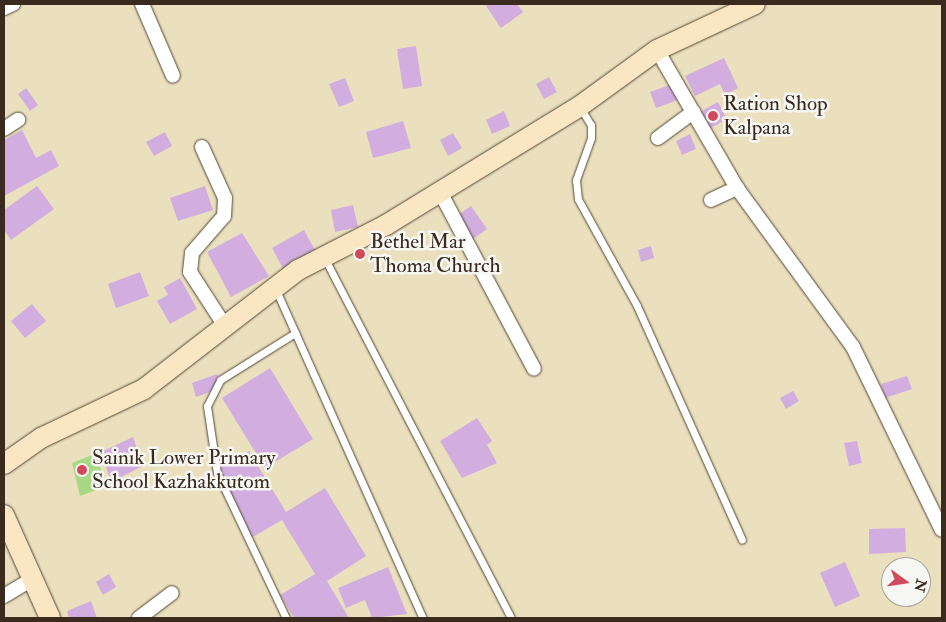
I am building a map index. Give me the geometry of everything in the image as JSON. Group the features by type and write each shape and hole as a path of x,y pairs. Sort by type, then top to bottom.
{"street":[{"path":"4,8 12,4"},
{"path":"142,4 174,76"},
{"path":"4,464 41,438 144,389 275,288 323,257 440,192 580,106 657,50 755,4"},
{"path":"657,50 737,188 853,347 942,530"},
{"path":"658,138 693,112"},
{"path":"4,129 18,120"},
{"path":"202,147 224,198 224,216 192,253 190,272 225,326"},
{"path":"711,200 737,188"},
{"path":"440,192 534,369"},
{"path":"4,516 31,580 50,618"},
{"path":"4,596 31,580"},
{"path":"139,618 172,594"}],"lane":[{"path":"580,106 591,125 591,138 576,180 578,199 637,306 742,540"},
{"path":"323,257 510,618"},
{"path":"275,288 423,618"},
{"path":"286,618 217,473 207,406 220,380 295,333"}],"green space":[{"path":"97,453 105,487 80,496 72,463"}],"building":[{"path":"489,4 517,4 523,12 501,28 486,6"},
{"path":"416,46 422,86 403,89 397,49"},
{"path":"724,58 738,88 725,95 720,84 695,96 685,76"},
{"path":"549,77 557,92 544,99 536,84"},
{"path":"345,78 354,101 339,107 329,84"},
{"path":"672,84 678,100 656,108 650,92"},
{"path":"26,88 38,105 30,111 18,94"},
{"name":"Ration Shop Kalpana","path":"718,102 727,119 707,130 698,113"},
{"path":"504,111 510,126 492,134 486,120"},
{"path":"403,121 411,148 373,158 366,132"},
{"path":"22,130 36,158 51,150 59,166 4,196 4,140"},
{"path":"165,132 172,146 154,156 146,142"},
{"path":"453,133 462,148 448,156 440,140"},
{"path":"690,134 696,149 682,155 676,141"},
{"path":"37,186 54,209 11,240 4,230 4,210"},
{"path":"205,186 213,210 178,221 170,198"},
{"path":"353,205 358,227 335,232 331,210"},
{"path":"471,206 487,229 470,241 455,217"},
{"path":"304,230 317,254 285,272 272,248"},
{"path":"242,233 269,276 231,297 207,252"},
{"path":"651,246 654,258 641,262 638,250"},
{"path":"140,272 149,296 116,308 108,284"},
{"path":"180,278 197,309 170,324 157,301 168,295 164,287"},
{"path":"32,304 46,321 25,338 11,321"},
{"path":"270,368 313,439 265,468 222,398"},
{"path":"217,374 222,388 196,397 192,383"},
{"path":"907,376 912,389 885,398 881,384"},
{"path":"793,391 799,401 786,409 780,398"},
{"path":"477,418 492,441 487,445 497,463 462,478 440,441"},
{"path":"133,437 143,466 111,482 101,452"},
{"path":"857,441 862,463 849,466 844,443"},
{"path":"249,451 286,512 325,488 366,556 327,581 349,618 294,618 280,595 315,574 282,520 251,538 212,473"},
{"path":"905,528 906,552 869,554 869,529"},
{"path":"845,562 860,596 835,607 820,573"},
{"path":"388,567 407,614 372,618 365,600 346,608 338,588"},
{"path":"109,574 116,587 103,595 96,582"},
{"path":"91,601 97,618 69,618 67,611"}],"place":[{"name":"Ration Shop Kalpana","path":"713,116"},
{"name":"Bethel Mar Thoma Church","path":"360,254"},
{"name":"Sainik Lower Primary School Kazhakkutom","path":"82,470"}]}
